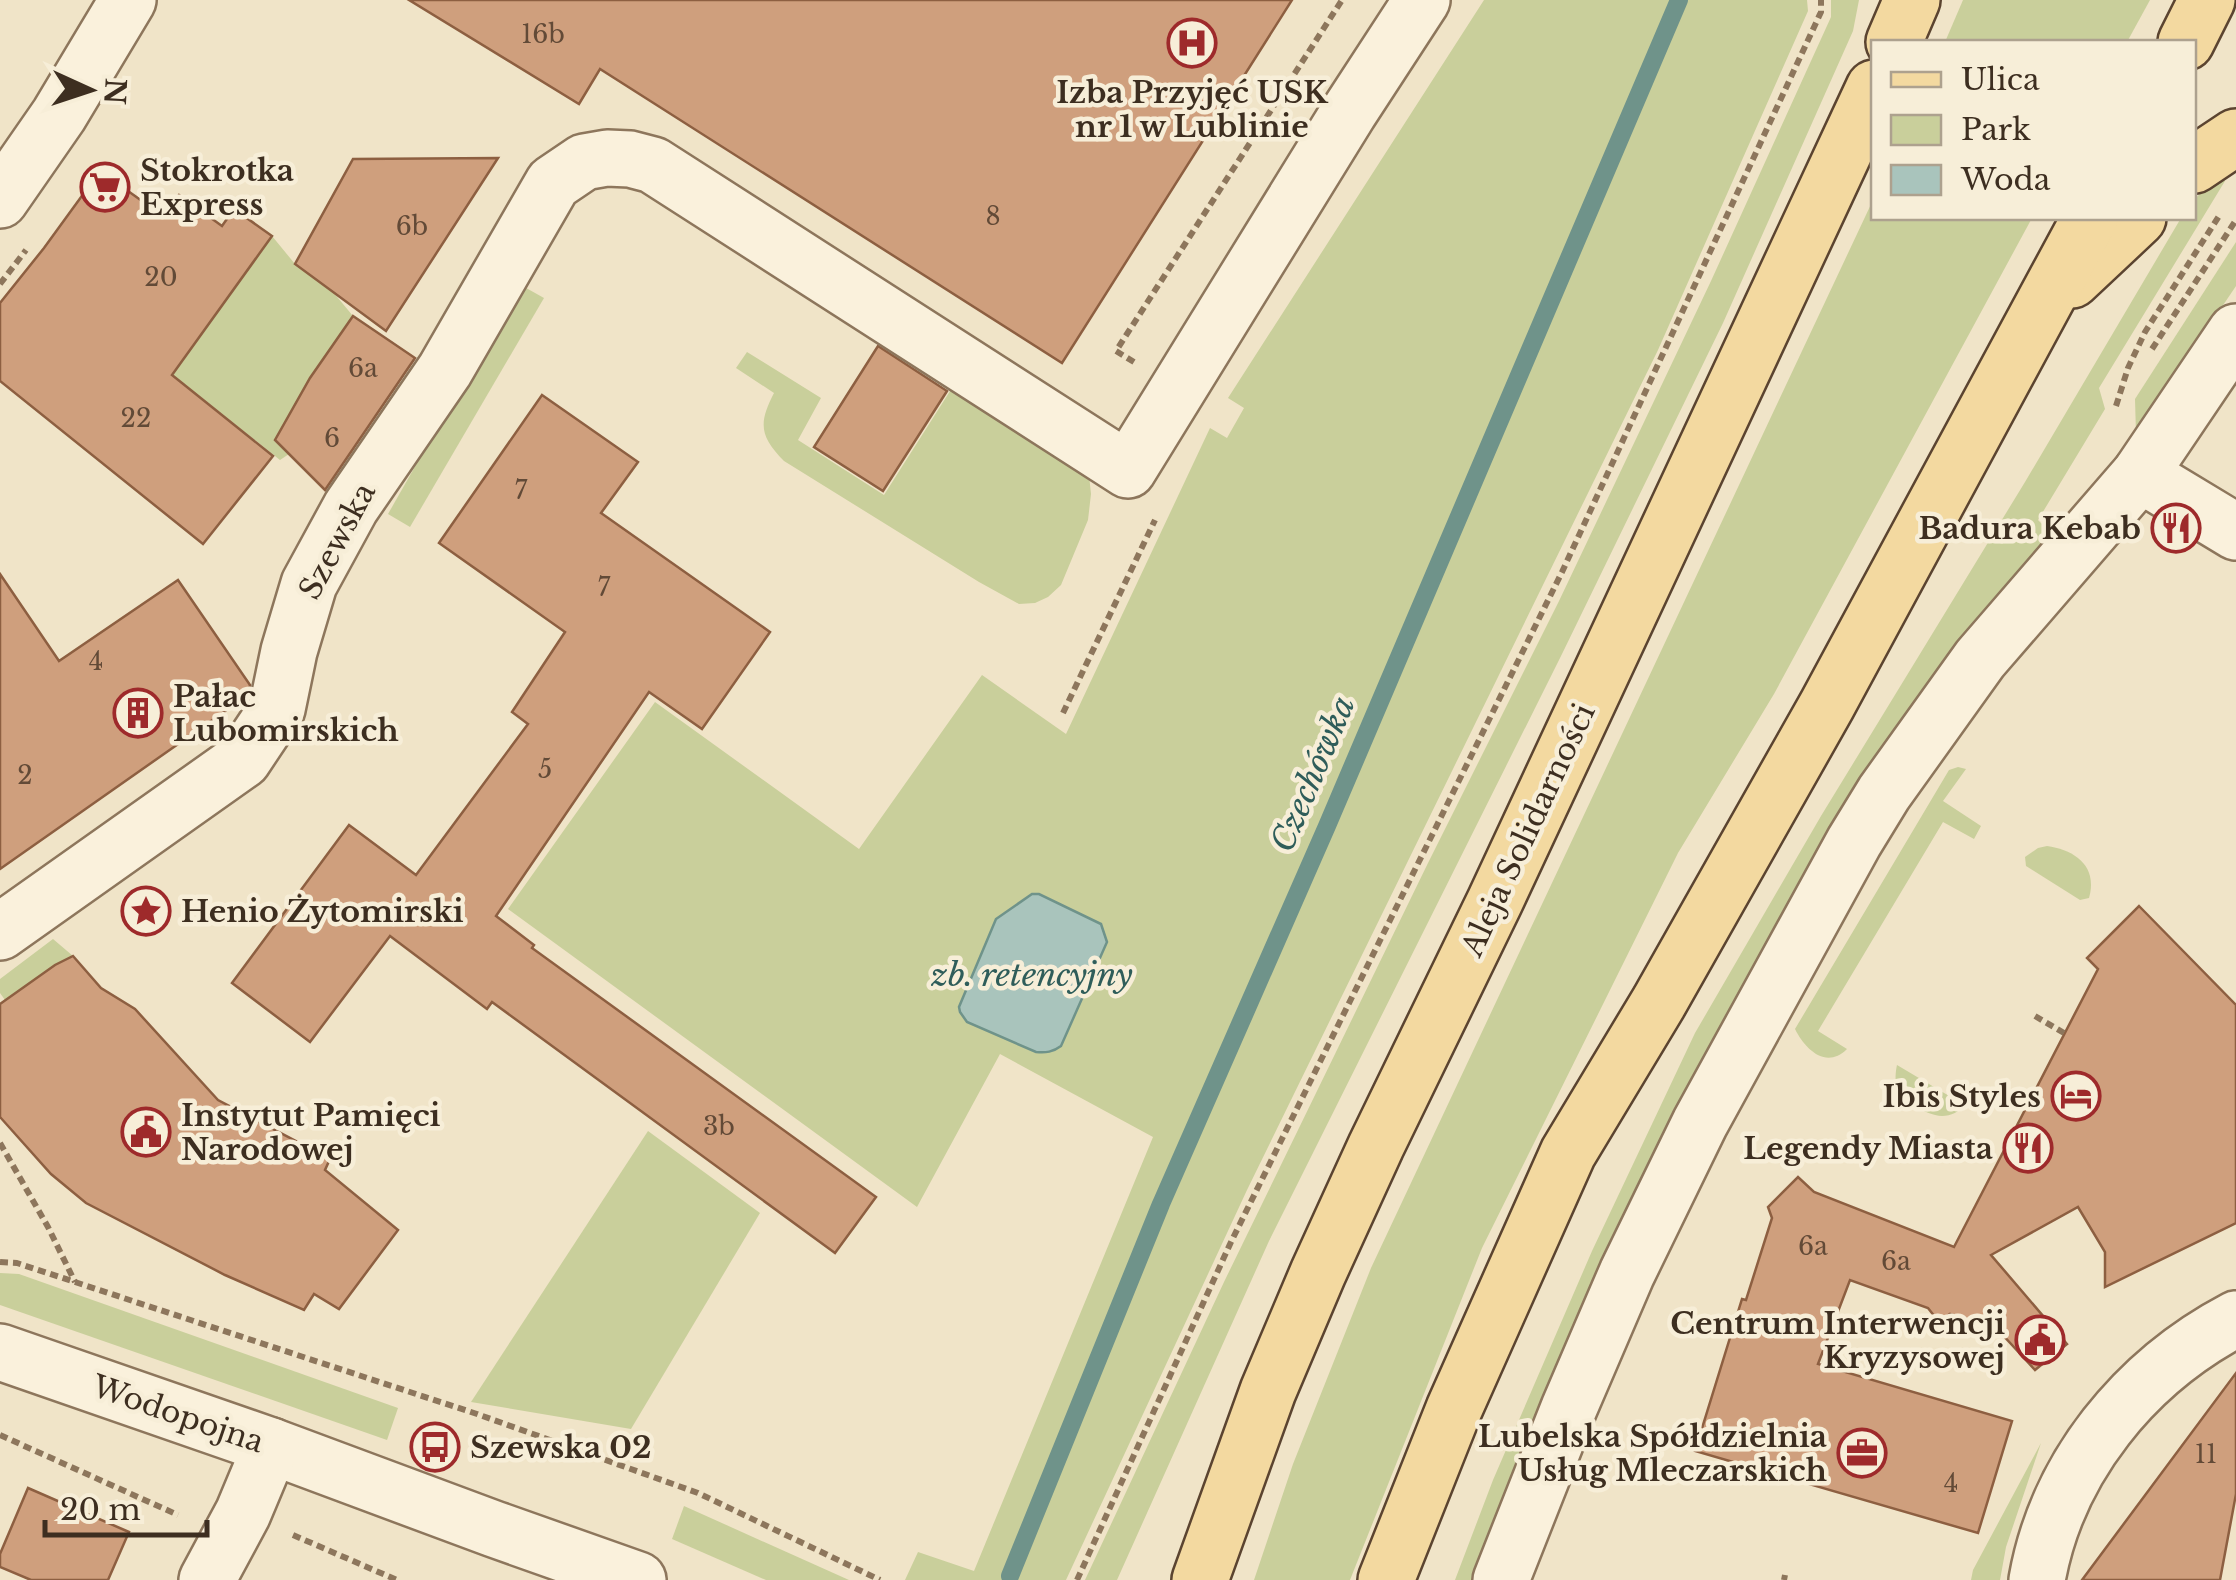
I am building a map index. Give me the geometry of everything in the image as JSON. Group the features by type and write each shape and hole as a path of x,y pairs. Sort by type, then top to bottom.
{"main road":[{"path":"1892,40 1912,0"},
{"path":"2187,40 2207,0"},
{"name":"Aleja Solidarności","path":"1200,1580 1268,1391 1376,1146 1496,901 1871,94"},
{"path":"2210,185 2236,137"},
{"path":"1386,1580 1454,1409 1568,1154 1828,705 2089,220"},
{"path":"2038,312 2136,220"},
{"path":"1163,1580 1221,1516"}],"street":[{"path":"0,200 58,115 128,0"},
{"name":"Szewska","path":"0,932 243,760 277,709 309,584 351,507 445,370 552,183 584,162 630,159 653,165 1128,470 1422,0"},
{"path":"1885,0 1891,40"},
{"path":"1501,1580 1627,1272 1700,1123 1854,842 1884,793 1980,659 2140,474 2236,332"},
{"path":"2140,474 2236,532"},
{"path":"2037,1580 2042,1550 2056,1510 2092,1445 2142,1386 2196,1343 2236,1320"},
{"name":"Wodopojna","path":"0,1352 638,1580"},
{"path":"226,1544 271,1446"}],"path":[{"path":"1141,366 1116,350 1342,0"},
{"path":"1077,1580 1231,1242 1562,572 1821,12 1821,0"},
{"path":"2196,217 2210,185"},
{"path":"2116,408 2128,368 2195,220"},
{"path":"2035,1016 2064,1033"},
{"path":"0,1144 75,1282"},
{"path":"0,1262 16,1263 477,1414 698,1494 880,1580"},
{"path":"0,1435 226,1544 397,1580"}],"green space":[{"path":"1484,0 1807,0 1808,11 1658,350 1247,1190 1066,1580 905,1580 918,1552 974,1571 1153,1137 1000,1054 917,1207 508,909 655,702 859,849 982,675 1066,734 1210,428 1227,438 1244,408 1228,398"},
{"path":"1831,0 1859,0 1853,31 1723,323 1269,1241 1117,1580 1085,1580 1224,1282 1559,601 1711,281 1831,17"},
{"path":"1963,0 2150,0 2128,40 1946,40"},
{"path":"2212,181 2225,181 2099,388 2105,409 2038,520 2054,536 1840,825 1715,1038 1607,1257 1475,1580 1455,1580 1493,1480 1592,1251 1695,1033 2180,220 2196,220 2196,198"},
{"path":"1871,204 1871,220 2031,220 1774,694 1678,853 1482,1248 1350,1580 1254,1580 1293,1464 1371,1268"},
{"path":"272,236 295,264 333,292 353,316 310,378 289,454 280,460 115,329 183,312 206,328"},
{"path":"2236,242 2236,286 2136,434 2135,399"},
{"path":"519,284 544,298 410,527 388,514"},
{"path":"747,352 821,398 798,440 884,495 952,388 1089,475 1088,520 1061,585 1035,603 1019,604 784,461 764,429 765,413 774,393 736,368"},
{"path":"1966,769 1943,801 1981,826 1974,839 1943,822 1818,1031 1847,1049 1831,1058 1817,1054 1804,1044 1795,1029 1949,770"},
{"path":"2047,846 2067,851 2082,861 2090,877 2089,898 2080,900 2026,866 2025,857"},
{"path":"53,939 73,956 5,1000 0,993 0,979"},
{"path":"1897,1065 1966,1106 1945,1116 1921,1110 1898,1089"},
{"path":"648,1131 760,1213 631,1429 471,1402"},
{"path":"0,1273 19,1274 398,1408 387,1440 0,1305"},
{"path":"2041,1443 2006,1547 2000,1580 1971,1580 1973,1570"},
{"path":"684,1506 849,1580 766,1580 672,1539"}],"water":[{"name":"zb. retencyjny","path":"1032,894 1101,924 1107,942 1061,1046 1046,1052 1036,1052 967,1022 959,1007 996,919"}],"building":[{"path":"409,0 1292,0 1062,363 600,69 579,104"},
{"path":"498,158 386,331 295,264 353,159"},
{"path":"100,171 163,216 179,195 222,226 234,209 272,236 172,375 273,456 203,544 0,381 0,303"},
{"path":"353,316 415,358 325,490 275,440 310,378"},
{"path":"878,346 947,391 883,491 814,447"},
{"path":"542,395 638,462 601,513 770,632 702,729 649,692 496,916 534,945 532,948 876,1197 835,1253 492,1002 487,1009 390,936 310,1042 232,983 349,825 416,875 528,724 512,712 565,632 439,543"},
{"path":"0,574 59,661 178,580 250,685 248,695 0,869"},
{"path":"2139,906 2236,1005 2236,1223 2105,1287 2105,1252 2078,1207 1991,1255 2067,1344 2035,1370 2000,1332 1950,1314 1939,1322 1928,1308 1850,1280 1818,1364 2012,1421 1978,1533 1695,1451 1742,1299 1746,1300 1772,1218 1768,1207 1798,1177 1814,1192 1954,1247 2098,969 2087,958"},
{"name":"Instytut Pamięci Narodowej","path":"73,956 101,988 135,1009 218,1100 330,1159 325,1170 398,1230 339,1309 314,1294 304,1310 225,1275 86,1203 51,1174 0,1117 0,1004"},
{"path":"2236,1373 2236,1494 2220,1580 2082,1580"},
{"path":"28,1488 129,1532 108,1580 31,1580 0,1567 0,1554"}],"waterway":[{"name":"Czechówka","path":"1010,1576 1161,1204 1327,826 1679,0"}],"place":[{"name":"Izba Przyjęć USK nr 1 w Lublinie","path":"1192,43"},
{"name":"Stokrotka Express","path":"105,187"},
{"name":"Badura Kebab","path":"2176,528"},
{"name":"Pałac Lubomirskich","path":"138,713"},
{"name":"Henio Żytomirski","path":"146,911"},
{"name":"Ibis Styles","path":"2076,1096"},
{"name":"Instytut Pamięci Narodowej","path":"146,1132"},
{"name":"Legendy Miasta","path":"2028,1148"},
{"name":"Centrum Interwencji Kryzysowej","path":"2040,1340"},
{"name":"Szewska 02","path":"435,1447"},
{"name":"Lubelska Spółdzielnia Usług Mleczarskich","path":"1862,1453"}]}
